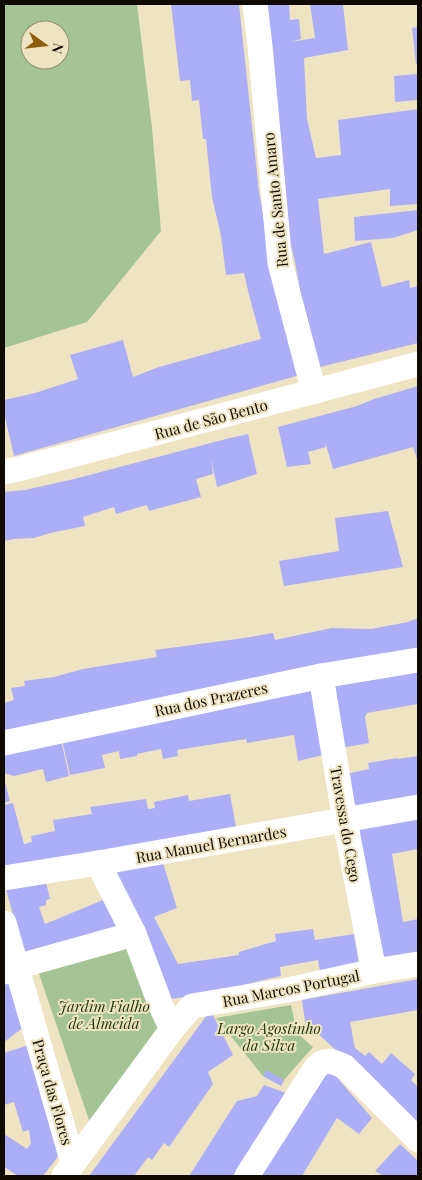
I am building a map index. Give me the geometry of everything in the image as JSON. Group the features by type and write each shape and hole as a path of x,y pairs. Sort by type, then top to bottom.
{"street":[{"name":"Rua de Santo Amaro","path":"255,4 280,263 314,392"},
{"name":"Rua de São Bento","path":"4,472 418,364"},
{"name":"Rua dos Prazeres","path":"4,743 321,676 418,660"},
{"name":"Travessa do Cego","path":"321,676 344,821 374,971"},
{"name":"Rua Manuel Bernardes","path":"4,878 418,807"},
{"path":"98,863 134,934 161,1006 173,1028"},
{"name":"Praça das Flores","path":"4,923 10,969 69,1170"},
{"path":"10,969 134,934"},
{"name":"Rua Marcos Portugal","path":"173,1028 192,1006 288,990 374,971 418,964"},
{"name":"Praça das Flores","path":"69,1170 173,1028"},
{"path":"247,1176 315,1069 320,1064 333,1061 345,1067 418,1140"}],"green space":[{"path":"4,4 137,4 152,128 161,231 87,322 4,348"},
{"name":"Jardim Fialho de Almeida","path":"130,946 161,1024 90,1123 38,971"},
{"name":"Largo Agostinho da Silva","path":"291,1005 297,1033 313,1047 281,1086 263,1076 216,1018"}],"building":[{"path":"171,4 239,4 259,192 266,231 300,375 14,456 4,413 4,400 35,393 78,379 70,355 123,340 133,377 159,367 261,339 244,273 226,275 221,236 212,197 206,139 203,139 199,100 192,101 190,80 180,81"},
{"path":"262,4 289,4 290,20 299,19 301,39 290,42 315,38 310,4 343,4 348,50 304,58 307,119 316,158 341,155 338,120 418,109 418,204 390,206 390,189 318,199 324,254 371,242 382,287 409,280 410,288 418,286 418,343 320,367 303,307 295,262 281,204"},
{"path":"418,27 418,64 416,64 412,28"},
{"path":"418,74 418,100 395,102 394,76"},
{"path":"418,210 418,230 393,238 355,241 354,217"},
{"path":"418,386 418,462 413,447 333,469 325,441 326,447 308,452 311,464 287,467 278,427 357,406"},
{"path":"248,434 257,474 217,487 211,459 213,474 196,479 201,497 149,511 147,505 116,514 114,507 83,517 85,526 34,538 4,541 4,492 25,490 74,479"},
{"path":"388,511 403,567 284,586 279,561 339,551 335,518"},
{"path":"418,618 418,650 4,732 4,703 14,700 11,688 25,686 24,681 157,657 155,650 273,633 275,640 332,628 371,629 408,622"},
{"path":"418,672 418,704 367,713 365,717 369,743 341,748 331,687"},
{"path":"312,691 323,755 298,761 294,735 247,743 246,739 177,750 178,756 163,759 161,749 120,759 119,751 102,755 105,768 70,775 62,740"},
{"path":"61,740 69,776 46,782 43,769 14,776 4,773 4,754"},
{"path":"418,756 418,796 352,807 346,774 369,769 368,763"},
{"path":"4,778 10,801 4,803"},
{"path":"230,794 236,827 4,868 4,805 13,803 24,844 32,842 31,836 55,831 53,820 92,814 90,807 146,799 148,809 155,808 154,802 188,795 189,801"},
{"path":"418,817 418,849 392,854 403,922 418,919 418,954 378,961 355,826"},
{"path":"162,860 177,908 154,917 178,964 239,955 239,952 276,941 275,934 313,929 315,940 354,934 359,964 320,972 318,960 280,967 281,976 196,996 169,999 110,869"},
{"path":"45,878 50,899 46,900 46,905 39,907 45,924 103,900 120,929 25,957 5,886"},
{"path":"9,979 24,1027 4,1042 4,982"},
{"path":"418,979 418,1010 350,1022 355,1048 365,1056 369,1052 382,1064 391,1053 415,1074 411,1080 418,1087 418,1126 313,1029 306,1028 302,1000"},
{"path":"207,1015 213,1015 233,1055 208,1072 213,1084 169,1147 164,1143 152,1160 148,1157 134,1176 89,1176"},
{"path":"29,1045 59,1149 57,1158 43,1176 18,1176 4,1167 4,1134 27,1149 31,1143 29,1130 23,1132 14,1102 4,1105 4,1053"},
{"path":"266,1070 284,1080 281,1086 263,1076"},
{"path":"329,1072 334,1074 372,1118 359,1134 337,1118 302,1176 260,1176 326,1074"},
{"path":"264,1085 286,1093 233,1176 189,1176 237,1101 257,1096"},
{"path":"400,1144 418,1161 418,1176 384,1176 375,1171"}]}
